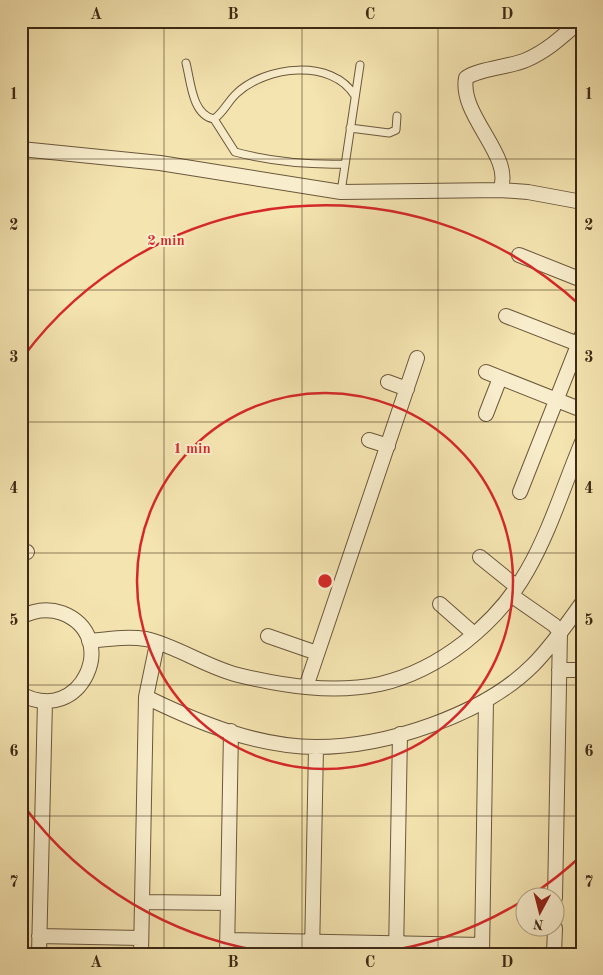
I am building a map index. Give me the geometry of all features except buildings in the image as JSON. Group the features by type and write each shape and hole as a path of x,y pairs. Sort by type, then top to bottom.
{"street":[{"path":"502,190 501,162 479,128 466,90 466,78 475,74 511,66 538,55 580,21"},
{"path":"21,148 160,163 341,192 502,190 522,191 582,202"},
{"path":"518,255 582,280"},
{"path":"506,316 580,340 520,492"},
{"path":"306,687 417,358"},
{"path":"486,372 582,410"},
{"path":"486,414 500,378"},
{"path":"388,382 407,389"},
{"path":"369,440 388,446"},
{"path":"89,641 118,637 146,640 235,674 284,686 333,688 388,681 446,655 474,634 514,591 537,551 582,442"},
{"path":"480,557 514,591 560,632 555,888"},
{"path":"440,604 474,634"},
{"path":"146,697 202,722 231,731 268,740 316,747 400,734 451,716 503,690 532,666 581,606"},
{"path":"21,617 42,610 59,612 75,620 89,641 90,667 82,683 70,694 45,701 21,694"},
{"path":"268,636 317,653"},
{"path":"141,954 146,697 157,644"},
{"path":"559,670 582,670"},
{"path":"231,731 227,947 482,949 486,700"},
{"path":"39,954 45,701"},
{"path":"396,948 400,734"},
{"path":"312,948 316,747"},
{"path":"142,902 228,903"},
{"path":"39,936 141,938"},
{"path":"554,938 554,954"}],"lane":[{"path":"186,63 199,111 206,118 214,119 222,114 237,93 263,76 281,73 315,71 336,76 350,87 355,96"},
{"path":"341,192 360,65"},
{"path":"350,128 389,132 396,130 397,116"},
{"path":"214,119 235,152 267,161 300,164 345,164"}]}
